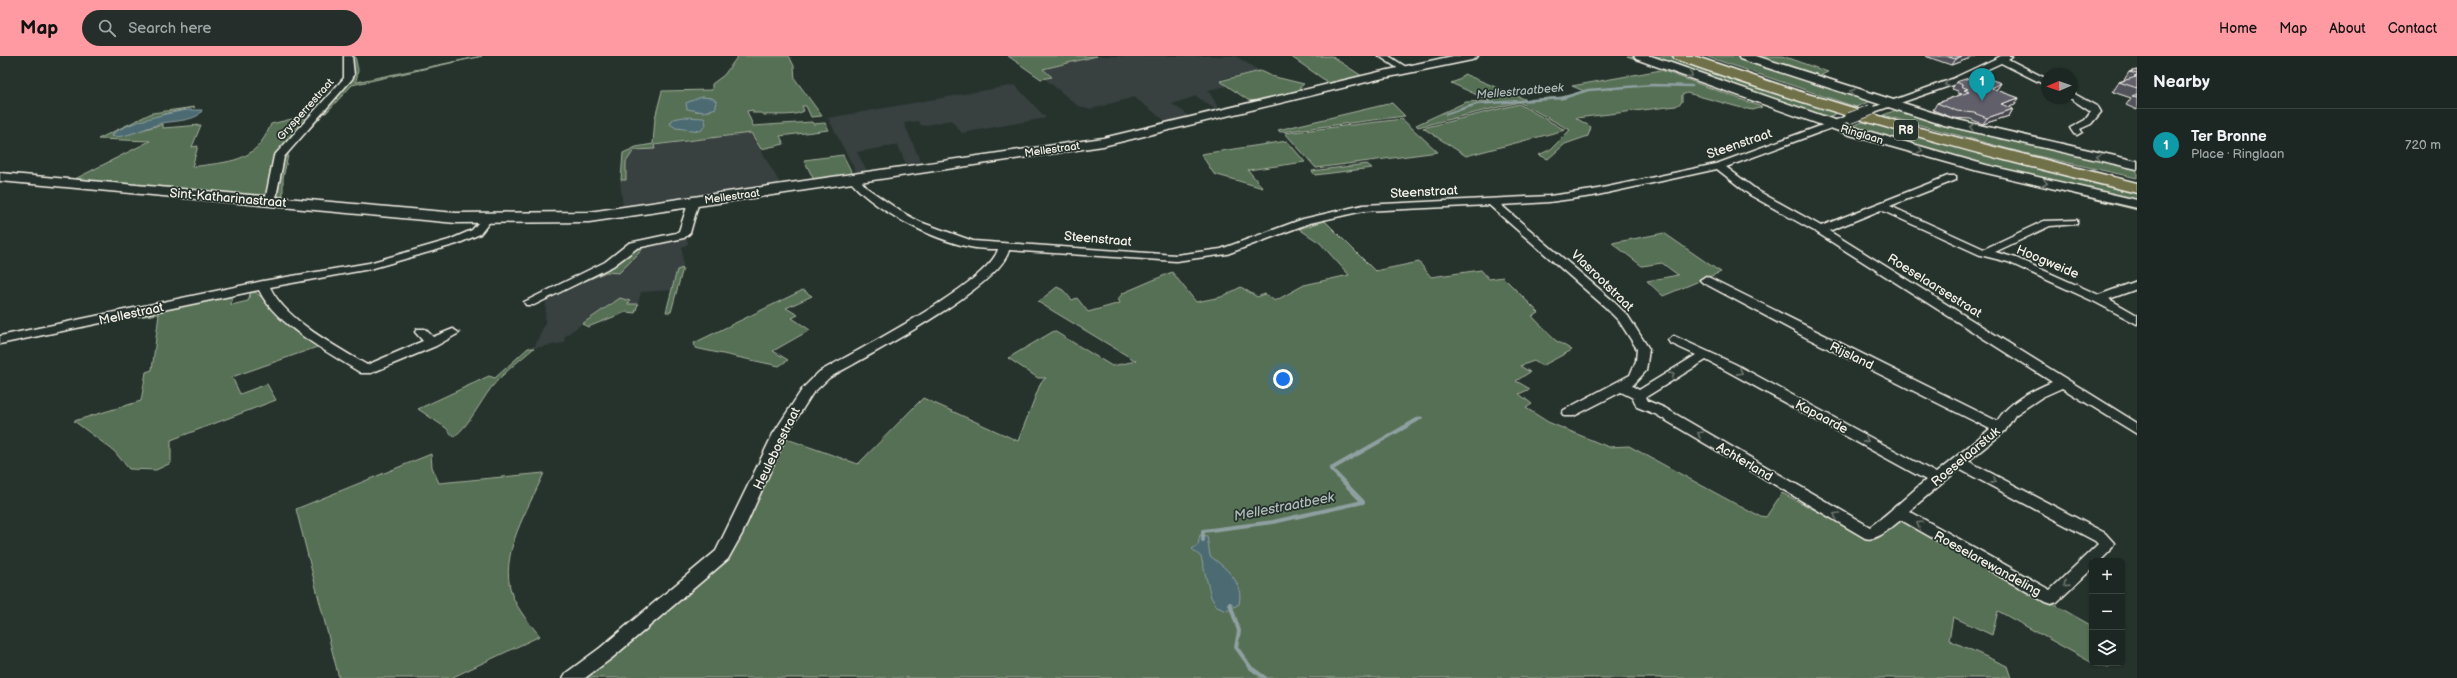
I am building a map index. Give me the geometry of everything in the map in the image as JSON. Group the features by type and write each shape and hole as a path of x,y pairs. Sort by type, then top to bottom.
{"highway":[{"name":"R8","path":"1680,56 1784,93 1876,122 2017,160 2137,188"},
{"name":"R8","path":"1695,56 1878,117 2017,154 2137,181"}],"street":[{"name":"Grysperrestraat","path":"267,200 271,197 279,156 348,79 350,75 348,56"},
{"path":"1383,56 1405,69"},
{"name":"Mellestraat","path":"0,340 263,285 370,266 413,255 453,242 476,232 486,222 537,217 610,215 1109,141 1405,69 1472,56"},
{"name":"Ringlaan","path":"1640,56 1831,124 1983,168 2137,204"},
{"path":"1744,56 1890,104 2010,137 2137,165"},
{"name":"Steenstraat","path":"853,178 862,190 916,224 971,244 1086,250 1158,257 1197,256 1223,252 1307,221 1363,208 1549,199 1593,194 1719,166 1831,124 1955,82 2004,57 2041,79"},
{"path":"2077,98 2095,109 2093,117 2075,128 2078,132"},
{"name":"Roeselaarsestraat","path":"1719,166 1754,193 1820,230 2137,429"},
{"name":"Sint-Katharinastraat","path":"0,178 267,200 486,222"},
{"path":"1820,230 1952,178"},
{"name":"Mellestraat","path":"530,302 609,264 633,245 680,236 684,233 694,202"},
{"name":"Vlasrootstraat","path":"1492,202 1587,284 1624,319 1643,349 1643,356 1638,372 1624,387 1594,398 1570,413"},
{"name":"Hoogweide","path":"1881,206 1984,253 2012,260 2099,299 2137,320"},
{"name":"Hoogweide","path":"1984,253 2048,223 2073,222"},
{"name":"Heulebosstraat","path":"572,678 606,653 722,554 735,534 787,421 799,400 811,385 824,375 964,293 994,267 1002,255 1004,246"},
{"name":"Rijsland","path":"1706,280 1811,335 2000,428"},
{"path":"263,285 264,292 276,305 314,337 366,370 453,333"},
{"path":"2099,299 2137,285"},
{"path":"421,332 432,342"},
{"name":"Kapaarde","path":"1674,340 1705,355 1938,480"},
{"path":"1639,396 1705,355"},
{"name":"Roeselaarstuk","path":"1870,534 1900,513 1903,507 1960,463 2000,428 2010,412 2038,394 2063,382"},
{"name":"Achterland","path":"1624,387 1639,396 1642,404 1660,411 1870,534"},
{"name":"Roeselarewandeling","path":"1900,513 2051,598 2105,547 2106,543 2100,537 1960,463"}],"shaded area":[{"path":"1097,56 1235,56 1260,71 1222,79 1220,81 1227,86 1208,90 1219,109 1216,110 1196,96 1172,104 1191,117 1168,123 1134,97 1091,109 1078,106 1045,79 1052,77 1042,69"},
{"path":"1015,85 1046,118 962,133 951,120 922,126 918,121 904,123 922,165 907,167 898,145 857,152 868,173 857,174 828,118"},
{"path":"751,133 781,185 623,208 620,180 625,179 626,162 634,150 654,149 654,146"},
{"path":"687,238 688,244 682,247 683,268 677,270 672,290 641,292 638,304 628,304 629,301 619,298 565,336 564,343 534,348 545,323 546,300 606,272 619,273 644,245"}],"green space":[{"path":"351,56 355,56 358,70 356,82 482,56 352,85 326,113 321,113 353,74"},
{"path":"738,56 789,56 794,66 795,79 822,116 811,117 806,106 802,106 804,111 790,115 764,115 762,113 753,113 753,110 747,111 753,126 812,122 813,124 825,123 829,130 780,136 784,144 761,149 751,133 654,145 655,149 634,150 626,162 626,180 621,180 623,153 636,147 653,144 655,118 662,91 712,90 712,84 724,75","holes":["701,97 712,98 717,104 710,111 695,111"]},
{"path":"1008,56 1097,56 1043,69 1052,77 1041,79"},
{"path":"1290,56 1331,56 1362,76 1329,83"},
{"path":"1627,56 1635,56 1788,113"},
{"path":"1644,56 1672,56 1838,113 1825,118"},
{"path":"1705,56 1739,56 1871,101 1856,107"},
{"path":"1758,56 1782,56 1828,72 1819,76"},
{"path":"1661,70 1762,107 1753,110 1742,108 1687,93 1682,95 1682,102 1676,106 1576,118 1591,127 1588,136 1565,144 1548,159 1539,155 1551,149 1570,130 1519,102 1418,127 1416,125 1466,102 1490,101 1451,83 1459,80 1464,74 1527,100 1562,97 1584,91 1572,86"},
{"path":"1260,71 1271,76 1304,84 1299,88 1301,90 1255,101 1248,100 1220,81"},
{"path":"1392,103 1405,116 1280,132 1278,130"},
{"path":"1519,104 1565,130 1466,156 1423,128"},
{"path":"195,107 168,113 122,128 121,136 163,124 163,128 201,125 192,147 198,146 192,167 240,158 249,154 257,147 265,137 271,124 296,118 306,119 275,154 268,195 263,197 73,180 150,141 98,139 152,113"},
{"path":"1899,109 2137,167 2137,178 2020,152 1883,115"},
{"path":"323,115 289,151 283,178 283,196 278,197 283,154 318,116"},
{"path":"1402,119 1438,152 1316,168 1285,133"},
{"path":"1863,122 2019,164 2137,191 2137,201 2004,171 1849,127"},
{"path":"1846,132 2137,206 2137,210 1958,166"},
{"path":"1287,141 1305,162 1248,170 1263,188 1214,174 1201,154"},
{"path":"843,155 852,173 850,175 814,180 804,160"},
{"path":"1367,164 1372,168 1315,175 1312,171"},
{"path":"1325,221 1375,271 1419,262 1431,277 1481,270 1489,279 1503,277 1539,313 1532,316 1555,340 1572,350 1542,366 1534,361 1520,366 1530,372 1516,381 1530,389 1519,394 1532,404 1526,408 1548,422 1609,447 1629,446 1756,515 1766,517 1782,493 1873,540 1898,520 1910,522 2089,624 2089,661 1998,611 1992,635 1953,617 1949,640 2007,666 2011,678 582,678 722,562 784,438 858,464 923,398 1018,441 1041,382 1046,378 1038,378 1008,358 1054,331 1112,366 1136,361 1038,302 1057,287 1063,290 1072,300 1077,298 1088,312 1120,303 1118,299 1123,293 1172,272 1196,302 1221,297 1241,287 1257,297 1265,294 1275,301 1304,285 1349,275 1320,243 1299,229"},
{"path":"1664,233 1721,272 1663,296 1647,281 1678,275 1662,263 1642,266 1612,243"},
{"path":"644,245 641,251 619,273 606,272 540,301 632,249"},
{"path":"683,268 671,312 666,312 677,270"},
{"path":"803,290 812,296 786,308 798,315 792,318 810,330 773,351 788,360 779,366 695,348 694,343"},
{"path":"254,291 320,346 232,377 240,394 267,384 276,400 171,440 171,463 156,470 129,469 114,451 74,421 141,401 146,372 152,370 159,314 138,317 146,312 233,294 231,305 248,301 250,294"},
{"path":"620,298 630,301 628,304 638,304 635,313 626,312 588,327 582,324"},
{"path":"528,348 534,348 511,367 491,388 470,420 454,437 446,428 418,409 489,376 495,378"},
{"path":"431,454 432,467 439,483 544,473 517,532 509,564 509,580 514,601 540,636 451,678 339,678 296,509"},
{"path":"2098,666 2111,666 2109,668"}],"water":[{"path":"701,97 712,98 716,101 716,108 704,112 687,109 686,103"},
{"path":"189,110 202,110 200,114 191,118 162,123 122,136 111,136 116,131 135,123"},
{"path":"684,117 704,118 706,124 701,131 676,128 670,124 673,119"},
{"path":"1200,535 1207,536 1210,556 1228,571 1239,589 1239,604 1227,611 1217,607 1211,597 1201,557 1192,549 1198,545"}],"building":[{"path":"1946,56 1962,56 1955,59"},
{"path":"2137,70 2137,74 2129,72"},
{"path":"1978,75 2001,83 1991,88 2019,98 2001,104 2013,109 1987,118 1974,113 1957,111 1937,103 1969,92 1964,90 1968,89 1961,86 1963,85 1956,82"},
{"path":"2137,75 2137,88 2119,82 2136,77 2134,76"}],"waterway":[{"name":"Mellestraatbeek","path":"1446,114 1477,104 1563,98 1588,90 1653,85 1692,86"},
{"name":"Mellestraatbeek","path":"1417,420 1421,418"},
{"name":"Mellestraatbeek","path":"1203,540 1203,531 1273,522 1363,502 1331,469 1417,420"},
{"name":"Mellestraatbeek","path":"1230,604 1239,631 1236,647 1251,668 1265,678"}],"place":[{"name":"Ter Bronne","path":"1982,101"}]}
